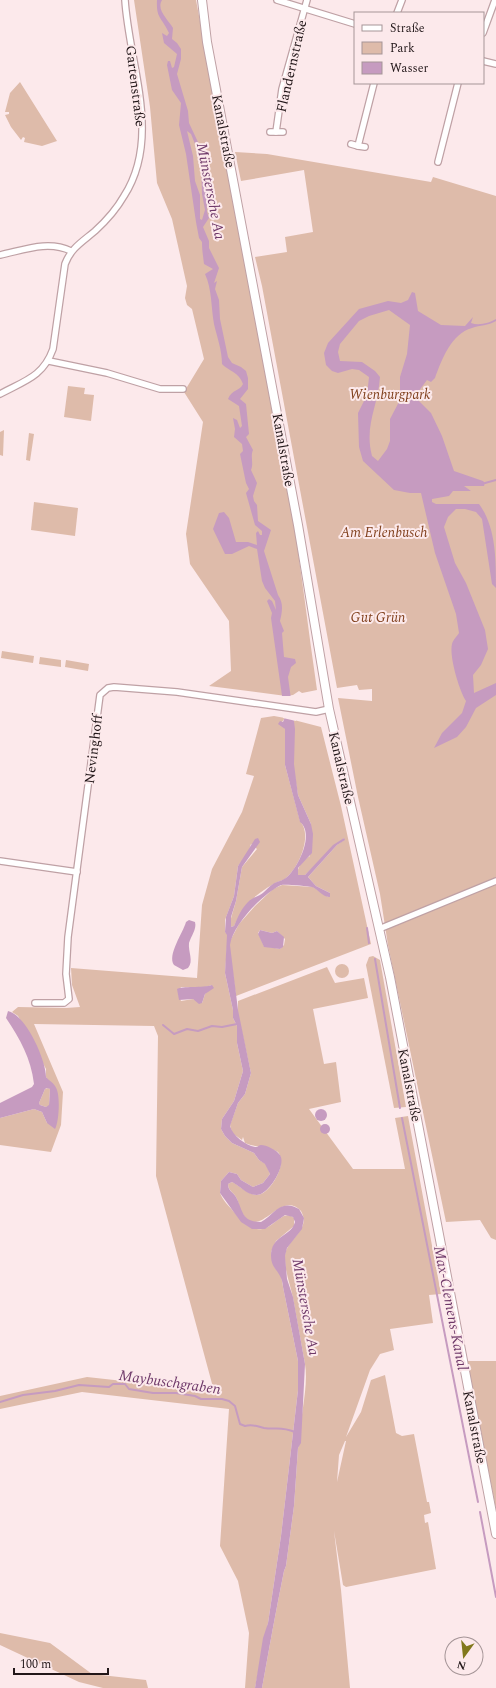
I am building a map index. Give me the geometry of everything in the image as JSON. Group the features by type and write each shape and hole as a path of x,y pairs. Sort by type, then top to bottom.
{"main road":[{"name":"Kanalstraße","path":"202,0 208,48 296,513 329,709 390,976 496,1534"}],"street":[{"name":"Gartenstraße","path":"71,251 113,213 130,186 140,160 142,140 140,102 126,18 125,0"},
{"path":"277,0 304,10 354,24"},
{"name":"Flandernstraße","path":"276,132 282,89 307,0"},
{"path":"396,12 402,0"},
{"path":"484,30 495,0"},
{"path":"484,61 496,64"},
{"path":"358,146 374,84"},
{"path":"438,162 458,84"},
{"name":"Flandernstraße","path":"270,132 283,132"},
{"path":"351,144 364,147"},
{"path":"0,255 47,245 56,245 71,251 65,264 53,349 49,362 37,374 0,394"},
{"path":"49,362 106,374 160,389 183,389"},
{"name":"Nevinghoff","path":"35,1003 64,1003 69,999 66,963 99,702 100,695 104,691 114,687 177,692 316,712 329,709"},
{"path":"0,861 77,872"},
{"path":"379,929 496,881"}],"green space":[{"path":"134,0 196,0 291,505 317,690 302,693 299,691 293,695 286,696 209,686 231,671 229,621 190,564 186,534 203,422 184,392 204,359 192,309 187,305 185,298 187,286 172,219 157,183 150,107"},
{"path":"20,82 57,141 42,146 24,142 25,138 23,137 21,140 11,127 5,115 9,114 9,112 5,112 10,93"},
{"path":"235,152 267,154 431,182 433,177 496,196 496,1240 491,1238 480,1220 446,1222 388,945 380,894 338,698 372,701 372,689 359,690 357,685 337,688 262,286 255,257 287,252 285,237 313,232 304,170 241,181"},
{"path":"68,386 85,388 84,394 94,395 91,421 64,417"},
{"path":"4,430 3,456 0,455 0,432"},
{"path":"29,433 34,434 30,461 26,460"},
{"path":"34,502 78,508 75,536 31,530"},
{"path":"2,651 34,656 33,663 1,658"},
{"path":"40,657 61,660 61,667 39,664"},
{"path":"66,660 89,664 88,671 65,667"},
{"path":"274,716 285,718 282,722 285,729 285,765 300,821 304,827 305,843 299,860 290,874 285,879 275,883 255,897 243,911 234,926 231,927 229,925 236,901 242,867 257,849 251,844 248,853 238,866 234,896 225,920 225,932 228,934 225,973 233,1010 233,1018 237,1026 237,1043 243,1071 234,1101 222,1119 221,1129 232,1143 254,1153 259,1160 266,1164 270,1174 263,1183 253,1187 241,1180 237,1174 229,1172 221,1181 220,1193 226,1203 246,1224 255,1229 264,1229 288,1215 294,1218 294,1226 276,1241 271,1252 275,1268 281,1275 298,1361 298,1390 281,1536 268,1623 255,1688 245,1688 249,1633 238,1581 220,1546 229,1409 82,1392 0,1409 0,1396 87,1377 214,1391 156,1176 158,1036 154,1026 34,1024 63,1092 61,1125 51,1152 0,1145 0,1118 34,1109 42,1112 47,1123 58,1096 46,1077 46,1069 18,1016 12,1012 18,1007 80,1007 72,985 71,968 197,978 202,905 212,869 242,812 254,776 246,774 261,718","holes":["212,985 205,994 202,1003 193,999 181,1001 178,993 181,987 202,988"]},
{"path":"294,720 321,727 341,806 371,944 236,996 230,953 230,941 239,924 273,889 282,885 313,887 328,897 330,893 316,886 308,877 337,845 344,840 344,838 305,875 298,875 298,870 301,864 310,856 311,824 298,795 294,771","holes":["260,930 272,933 277,931 285,939 284,945 280,949 264,946 258,933"]},
{"path":"373,956 380,960 406,1107 394,1108 366,965 369,957"},
{"path":"339,964 345,964 349,968 349,974 345,978 339,978 335,974 335,968"},
{"path":"327,967 335,983 364,978 368,998 313,1009 324,1064 336,1062 341,1102 309,1109 353,1169 405,1169 395,1118 408,1116 441,1294 429,1295 433,1323 390,1329 394,1350 380,1354 370,1370 346,1437 361,1412 371,1380 385,1375 396,1433 402,1436 414,1434 427,1502 429,1502 431,1513 424,1515 425,1523 428,1522 436,1569 346,1587 343,1585 334,1531 350,1688 262,1688 286,1566 294,1506 298,1448 300,1443 306,1383 305,1364 285,1263 286,1251 301,1230 303,1218 301,1211 293,1206 285,1206 262,1220 255,1222 248,1220 241,1211 236,1197 228,1186 228,1184 232,1182 254,1195 262,1193 267,1190 276,1178 281,1164 281,1157 278,1152 245,1143 243,1137 242,1140 232,1133 230,1125 238,1103 245,1094 251,1073 238,1014 238,1001","holes":["346,1441 337,1482 339,1455"]},
{"path":"45,1089 50,1089 49,1106 46,1107 40,1105 39,1103"},
{"path":"467,1361 496,1361 496,1509"},
{"path":"0,1633 50,1643 92,1674 146,1680 148,1688 103,1688 79,1682 0,1645"}],"water":[{"path":"157,0 162,0 160,7 173,28 172,39 181,49 181,59 177,74 188,111 189,123 205,157 207,212 209,218 203,227 209,241 209,248 219,268 214,283 217,281 215,289 219,300 220,319 228,357 232,363 246,371 248,378 248,389 240,399 246,404 249,434 246,437 253,450 251,470 257,483 253,496 257,505 258,521 271,530 264,551 282,605 280,621 284,631 282,633 284,657 295,659 296,663 291,667 288,677 295,729 294,764 298,795 311,824 313,834 312,853 298,868 298,875 305,875 333,845 344,838 345,840 337,845 308,877 316,886 330,893 330,897 325,896 312,887 281,885 266,895 250,910 237,928 230,945 238,1010 251,1073 245,1094 238,1103 230,1126 237,1137 243,1142 255,1147 261,1145 266,1146 279,1153 281,1166 271,1185 261,1194 250,1194 232,1182 228,1184 228,1186 236,1197 246,1218 250,1220 261,1222 282,1206 287,1205 299,1209 304,1218 302,1229 287,1248 285,1256 287,1279 293,1297 305,1364 301,1443 298,1448 294,1506 286,1566 262,1688 255,1688 263,1638 268,1623 281,1536 298,1390 298,1361 281,1277 271,1261 271,1256 274,1244 290,1231 295,1222 293,1217 285,1215 265,1229 252,1229 241,1222 220,1193 221,1181 229,1172 237,1174 241,1180 253,1187 263,1183 270,1174 265,1164 259,1160 254,1153 232,1143 221,1129 222,1119 234,1101 243,1071 237,1043 237,1026 233,1018 233,1010 225,973 227,935 225,932 226,917 234,896 238,866 255,839 258,838 260,842 242,867 236,901 231,917 231,927 234,926 248,902 273,884 285,878 296,866 303,850 306,834 304,827 300,822 285,765 285,729 278,724 280,721 283,722 285,717 271,618 272,613 267,601 269,599 272,601 276,610 275,601 265,588 262,581 257,549 249,546 232,554 225,554 213,529 219,513 224,512 229,518 236,542 248,542 257,545 256,533 258,531 260,535 262,535 262,531 255,525 246,493 249,489 246,483 240,454 243,451 242,444 234,437 235,429 233,418 237,420 240,428 242,426 239,406 228,399 232,393 243,384 237,375 222,364 214,324 210,292 205,274 213,269 204,264 202,242 199,238 186,154 179,125 181,103 172,90 167,65 168,61 170,61 172,68 174,67 177,54 164,43 162,33 167,36 169,33 157,11","holes":["187,131 191,134 201,159 202,194 205,210 202,220 200,219 200,195 195,181 193,156"]},
{"path":"412,292 415,293 418,311 441,325 465,326 473,317 471,323 477,324 487,323 496,319 493,323 472,328 458,336 444,355 435,378 431,382 427,380 418,392 420,395 417,399 431,413 442,436 454,471 485,483 484,486 464,486 471,491 453,491 449,496 432,499 432,502 436,504 479,504 485,513 492,533 496,566 496,588 492,584 482,519 476,512 465,509 456,509 448,517 444,527 455,563 466,583 485,630 488,649 481,665 473,675 474,693 496,683 496,695 476,708 466,727 457,737 434,748 442,733 462,713 466,701 453,664 451,649 454,640 459,633 456,614 435,553 421,493 410,493 394,490 363,461 359,447 358,413 367,395 369,377 359,370 352,369 338,373 332,371 326,365 324,353 328,343 359,309 388,301 401,303 408,300","holes":["389,310 410,325 407,354 400,377 400,400 390,419 390,441 387,449 378,461 372,456 370,445 370,425 379,388 380,377 375,371 362,362 340,361 338,352 340,344 359,321 369,316"]},
{"path":"189,920 195,922 194,932 189,943 191,962 188,968 183,970 174,965 172,956 186,922"},
{"path":"260,930 272,933 277,931 284,937 283,947 280,949 264,947 258,934"},
{"path":"212,985 214,988 205,994 202,1003 199,1004 193,999 179,1000 177,989"},
{"path":"8,1011 15,1014 28,1029 43,1060 46,1077 53,1083 57,1090 59,1108 58,1120 55,1129 47,1123 42,1112 34,1109 0,1118 0,1103 32,1087 34,1084 28,1057 6,1018","holes":["45,1089 50,1089 49,1105 46,1107 40,1105 39,1103"]},
{"path":"321,1109 325,1111 327,1115 325,1119 321,1121 317,1119 315,1115 317,1111"},
{"path":"323,1124 327,1124 329,1125 329,1133 323,1134 320,1131 320,1127"}],"pier":[{"path":"280,696 292,696 296,721 283,718"}],"waterway":[{"path":"485,483 496,480"},
{"name":"Max-Clemens-Kanal","path":"367,928 369,943"},
{"name":"Max-Clemens-Kanal","path":"375,959 400,1108"},
{"path":"163,1025 174,1034 187,1029 198,1031 212,1026 222,1027 237,1024"},
{"name":"Max-Clemens-Kanal","path":"402,1118 478,1502"},
{"name":"Maybuschgraben","path":"0,1402 23,1395 55,1391 79,1385 109,1387 113,1384 125,1384 129,1389 153,1393 176,1393 195,1396 201,1399 222,1399 229,1401 235,1406 240,1424 245,1426 252,1425 264,1428 286,1429 295,1432"},
{"name":"Max-Clemens-Kanal","path":"480,1512 496,1597"}],"water label":[{"name":"Münstersche Aa","path":"211,191"},
{"name":"Münstersche Aa","path":"306,1307"}],"park label":[{"name":"Wienburgpark","path":"390,394"},
{"name":"Am Erlenbusch","path":"384,532"},
{"name":"Gut Grün","path":"378,617"}]}
